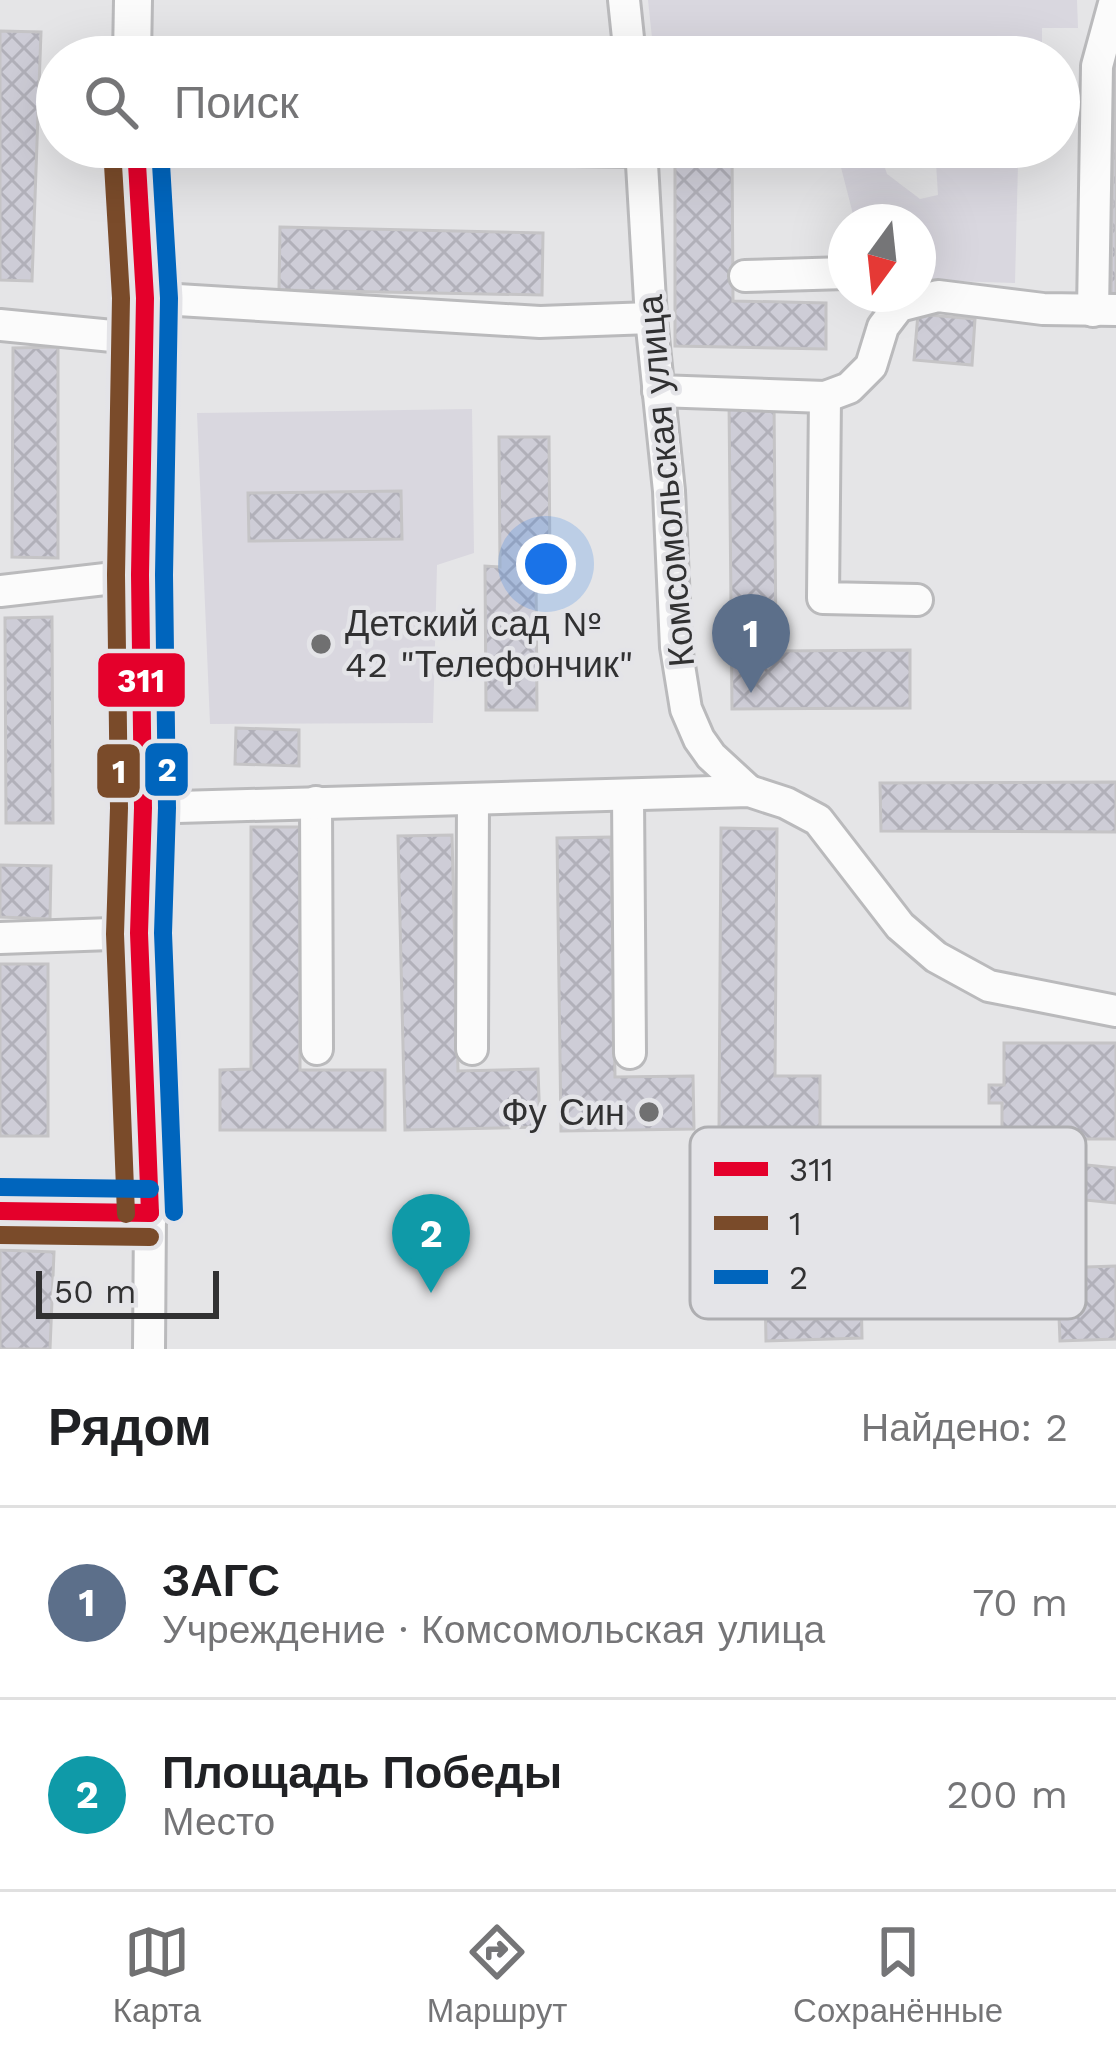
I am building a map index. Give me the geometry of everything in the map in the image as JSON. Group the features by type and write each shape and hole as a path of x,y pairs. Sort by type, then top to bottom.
{"main road":[{"path":"126,1 130,36"},
{"path":"0,1211 150,1213 139,933 145,298 137,168"}],"street":[{"path":"624,0 628,36"},
{"path":"936,296 1105,311 1097,66 1115,0"},
{"name":"Комсомольская улица","path":"642,168 669,491 676,647 686,709 711,756 749,791"},
{"path":"745,276 828,274"},
{"path":"145,298 540,322 651,318"},
{"path":"658,391 825,397 849,388 871,366 887,312"},
{"path":"0,325 142,339"},
{"path":"825,397 824,598 917,600"},
{"path":"0,591 140,575"},
{"path":"143,808 749,791 786,802 818,820 900,926 936,957 989,986 1116,1011"},
{"path":"628,796 630,1053"},
{"path":"472,1048 473,800"},
{"path":"316,802 317,1049"},
{"path":"0,938 139,933"},
{"path":"148,1349 150,1213"}],"shaded area":[{"path":"648,0 1077,0 1078,28 1042,28 1042,36 652,36"},
{"path":"841,168 885,168 920,199 938,195 936,168 1018,168 1015,283 936,281 936,204 850,204"},
{"name":"Детский сад № 42 \"Телефончик\"","path":"472,409 474,553 437,565 433,723 210,724 197,413"}],"building":[{"path":"0,31 41,32 36,36 32,281 0,280"},
{"path":"1114,59 1116,298 1111,298"},
{"path":"675,168 732,168 733,301 826,303 826,349 675,346"},
{"path":"280,227 543,233 542,295 279,290"},
{"path":"918,314 975,319 972,365 914,360"},
{"path":"58,347 58,558 12,557 13,348"},
{"path":"774,400 776,651 910,650 910,708 732,709 729,401"},
{"path":"499,437 549,437 550,573 536,572 537,710 486,710 485,566 500,567"},
{"path":"401,491 402,539 249,541 248,493"},
{"path":"52,617 53,823 6,823 5,618"},
{"path":"236,728 299,730 299,766 235,764"},
{"path":"1116,782 1116,832 881,831 880,783"},
{"path":"251,827 300,827 300,1070 385,1070 385,1130 220,1130 220,1070 251,1069"},
{"path":"721,828 777,829 775,1076 820,1076 820,1127 719,1127"},
{"path":"452,835 458,1071 538,1069 540,1127 405,1130 398,836"},
{"path":"611,837 615,1077 693,1076 694,1127 690,1129 561,1131 557,838"},
{"path":"0,865 51,866 50,919 0,917"},
{"path":"0,964 48,964 48,1136 0,1136"},
{"path":"1004,1043 1116,1043 1116,1139 1086,1139 1086,1127 1002,1127 1002,1103 989,1103 989,1085 1004,1085"},
{"path":"1086,1165 1116,1168 1116,1203 1086,1200"},
{"path":"0,1250 54,1252 50,1349 0,1349"},
{"path":"1116,1266 1116,1339 1060,1341 1059,1319 1086,1319 1086,1267"},
{"path":"766,1319 862,1319 862,1338 766,1341"}],"transit line":[{"name":"1","path":"113,168 121,298 115,934 126,1214"},
{"name":"311","path":"137,168 145,298 139,933 150,1213"},
{"name":"2","path":"161,168 169,298 163,933 174,1212"},
{"name":"2","path":"0,1187 150,1189"},
{"name":"311","path":"0,1211 150,1213"},
{"name":"1","path":"0,1235 150,1237"}],"place":[{"name":"Детский сад № 42 \"Телефончик\"","path":"321,644"},
{"name":"ЗАГС","path":"751,693"},
{"name":"Фу Син","path":"649,1112"},
{"name":"Площадь Победы","path":"431,1293"}]}
